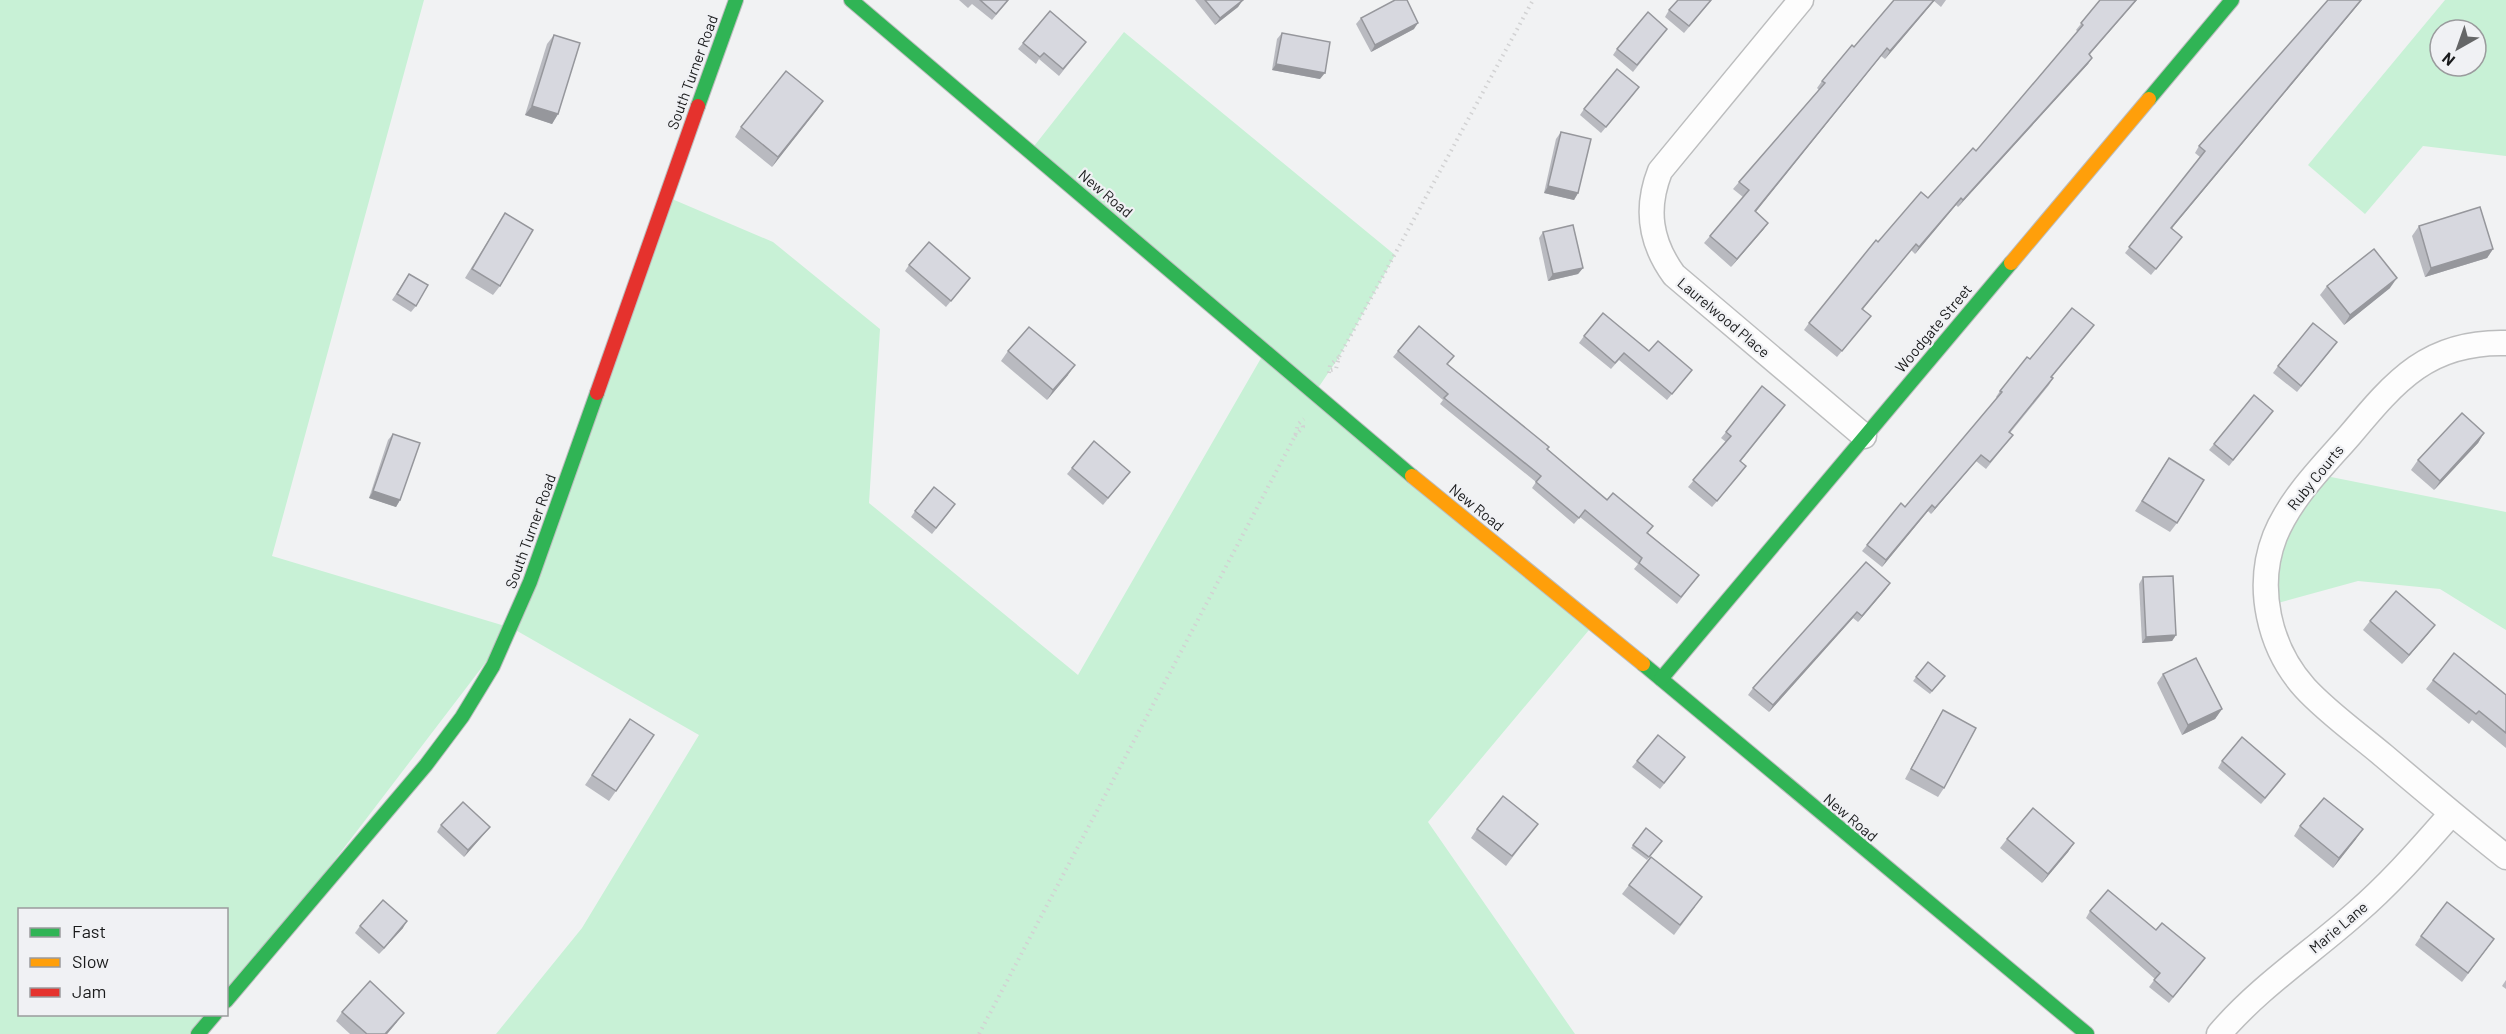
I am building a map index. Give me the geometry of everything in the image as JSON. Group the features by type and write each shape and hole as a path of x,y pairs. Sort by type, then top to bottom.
{"street":[{"name":"South Turner Road","path":"228,999 426,765 462,717 493,666 530,582 736,0"},
{"name":"New Road","path":"851,0 1156,257 1347,423 1661,679 2086,1034"},
{"name":"Laurelwood Place","path":"1801,0 1660,171 1650,209 1652,234 1661,258 1674,275 1864,436"},
{"name":"Woodgate Street","path":"1661,679 2232,0"},
{"name":"Ruby Courts","path":"2506,343 2470,345 2452,349 2420,363 2392,385 2299,495 2283,518 2269,554 2266,575 2271,627 2296,677 2315,698 2451,814 2506,857"},
{"name":"Marie Lane","path":"2219,1034 2252,1000 2357,912 2396,876 2451,814"},
{"path":"198,1034 213,1016"}],"path":[{"path":"1339,357 1533,0"},
{"path":"979,1034 1295,436"}],"green space":[{"path":"0,0 424,0 272,556 512,628 228,1000 228,908 18,908 18,1016 214,1016 198,1034 0,1034"},
{"path":"2445,0 2506,0 2506,156 2423,146 2365,214 2308,165 2428,20 2428,78 2488,78 2488,18 2430,18"},
{"path":"1124,32 1395,255 1339,357 1314,394 1594,624 1428,822 1575,1034 496,1034 582,928 699,735 512,628 665,196 773,242 880,329 869,503 1078,675 1264,353 1031,150"},
{"path":"2316,474 2506,512 2506,630 2440,589 2358,581 2267,606 2266,575"}],"building":[{"path":"980,0 1008,0 996,14"},
{"path":"1205,0 1243,0 1220,18"},
{"path":"1395,0 1407,0 1418,23 1375,45 1361,18"},
{"path":"1678,0 1711,0 1689,26 1669,10"},
{"path":"1894,0 1934,0 1890,51 1887,48 1755,211 1768,223 1737,259 1710,236 1749,190 1739,182 1825,83 1822,81 1852,45 1854,47"},
{"path":"2100,0 2136,0 2089,54 2092,58 1963,200 1961,198 1919,247 1916,244 1862,309 1871,316 1842,351 1809,323 1876,240 1878,242 1921,192 1928,198 1973,148 1976,151 2083,25 2081,23"},
{"path":"2328,0 2361,0 2171,228 2182,237 2156,269 2129,247 2205,151 2199,146"},
{"path":"1050,11 1086,42 1063,69 1044,53 1040,57 1023,43"},
{"path":"1648,12 1667,29 1637,65 1617,49"},
{"path":"1282,33 1330,42 1325,73 1276,64"},
{"path":"554,35 580,43 558,114 532,106"},
{"path":"1617,69 1639,87 1606,127 1584,109"},
{"path":"786,71 823,101 778,157 741,127"},
{"path":"1561,132 1591,139 1578,193 1548,186"},
{"path":"2480,207 2493,249 2431,268 2419,226"},
{"path":"505,213 533,230 500,286 472,269"},
{"path":"1573,225 1583,268 1553,274 1543,232"},
{"path":"929,242 970,278 951,301 909,265"},
{"path":"2374,249 2397,278 2350,315 2327,286"},
{"path":"409,274 428,285 416,306 397,294"},
{"path":"2072,308 2094,325 2009,432 2013,435 1990,462 1981,455 1935,508 1932,505 1886,560 1867,545 1901,503 1905,507 2002,392 2000,391 2027,357 2030,359"},
{"path":"1603,313 1649,351 1658,341 1692,370 1672,394 1624,353 1615,363 1584,336"},
{"path":"2313,323 2337,342 2301,386 2278,366"},
{"path":"1419,326 1454,356 1447,364 1549,447 1547,449 1607,500 1613,493 1653,526 1647,533 1699,575 1681,597 1639,563 1642,558 1585,510 1579,518 1536,482 1541,476 1444,398 1448,394 1398,351"},
{"path":"1029,327 1075,365 1053,390 1008,351"},
{"path":"1762,386 1785,405 1740,461 1746,466 1717,501 1693,480 1731,436 1726,432"},
{"path":"2254,395 2273,411 2233,460 2214,444"},
{"path":"2462,413 2484,433 2440,481 2418,460"},
{"path":"393,434 420,443 400,500 373,491"},
{"path":"1094,441 1130,472 1108,498 1072,468"},
{"path":"2169,458 2204,480 2177,523 2142,501"},
{"path":"934,487 955,504 936,528 915,511"},
{"path":"1866,562 1890,583 1862,616 1857,612 1773,705 1753,688"},
{"path":"2173,576 2176,635 2146,637 2143,577"},
{"path":"2396,591 2435,625 2409,655 2370,621"},
{"path":"2454,653 2506,695 2506,733 2479,711 2476,714 2433,680"},
{"path":"2196,658 2222,709 2188,725 2163,674"},
{"path":"1928,662 1945,676 1932,691 1916,677"},
{"path":"1943,710 1976,728 1944,788 1911,769"},
{"path":"630,719 654,735 616,791 592,775"},
{"path":"1658,735 1685,757 1664,783 1637,761"},
{"path":"2242,737 2285,774 2265,798 2222,761"},
{"path":"1503,796 1538,824 1512,856 1477,829"},
{"path":"2324,798 2363,829 2339,858 2300,826"},
{"path":"463,802 490,827 468,850 441,825"},
{"path":"2033,808 2074,843 2048,874 2007,839"},
{"path":"1646,828 1662,841 1649,857 1633,845"},
{"path":"1651,857 1702,897 1680,925 1629,885"},
{"path":"2108,890 2156,930 2162,923 2205,958 2173,997 2154,980 2160,973 2090,911"},
{"path":"383,900 407,921 384,948 360,926"},
{"path":"2447,902 2494,939 2468,973 2421,936"},
{"path":"370,981 404,1013 385,1034 367,1034 342,1012"}],"traffic: fast":[{"path":"698,106 736,0"},
{"path":"851,0 1412,476"},
{"path":"2149,99 2232,0"},
{"path":"1661,679 2011,263"},
{"path":"228,999 426,765 462,717 493,666 530,582 597,393"},
{"path":"1643,664 2087,1034"},
{"path":"198,1034 213,1016"}],"traffic: slow":[{"path":"2011,263 2149,99"},
{"path":"1412,476 1643,664"}],"traffic: jam":[{"path":"597,393 698,106"}]}
